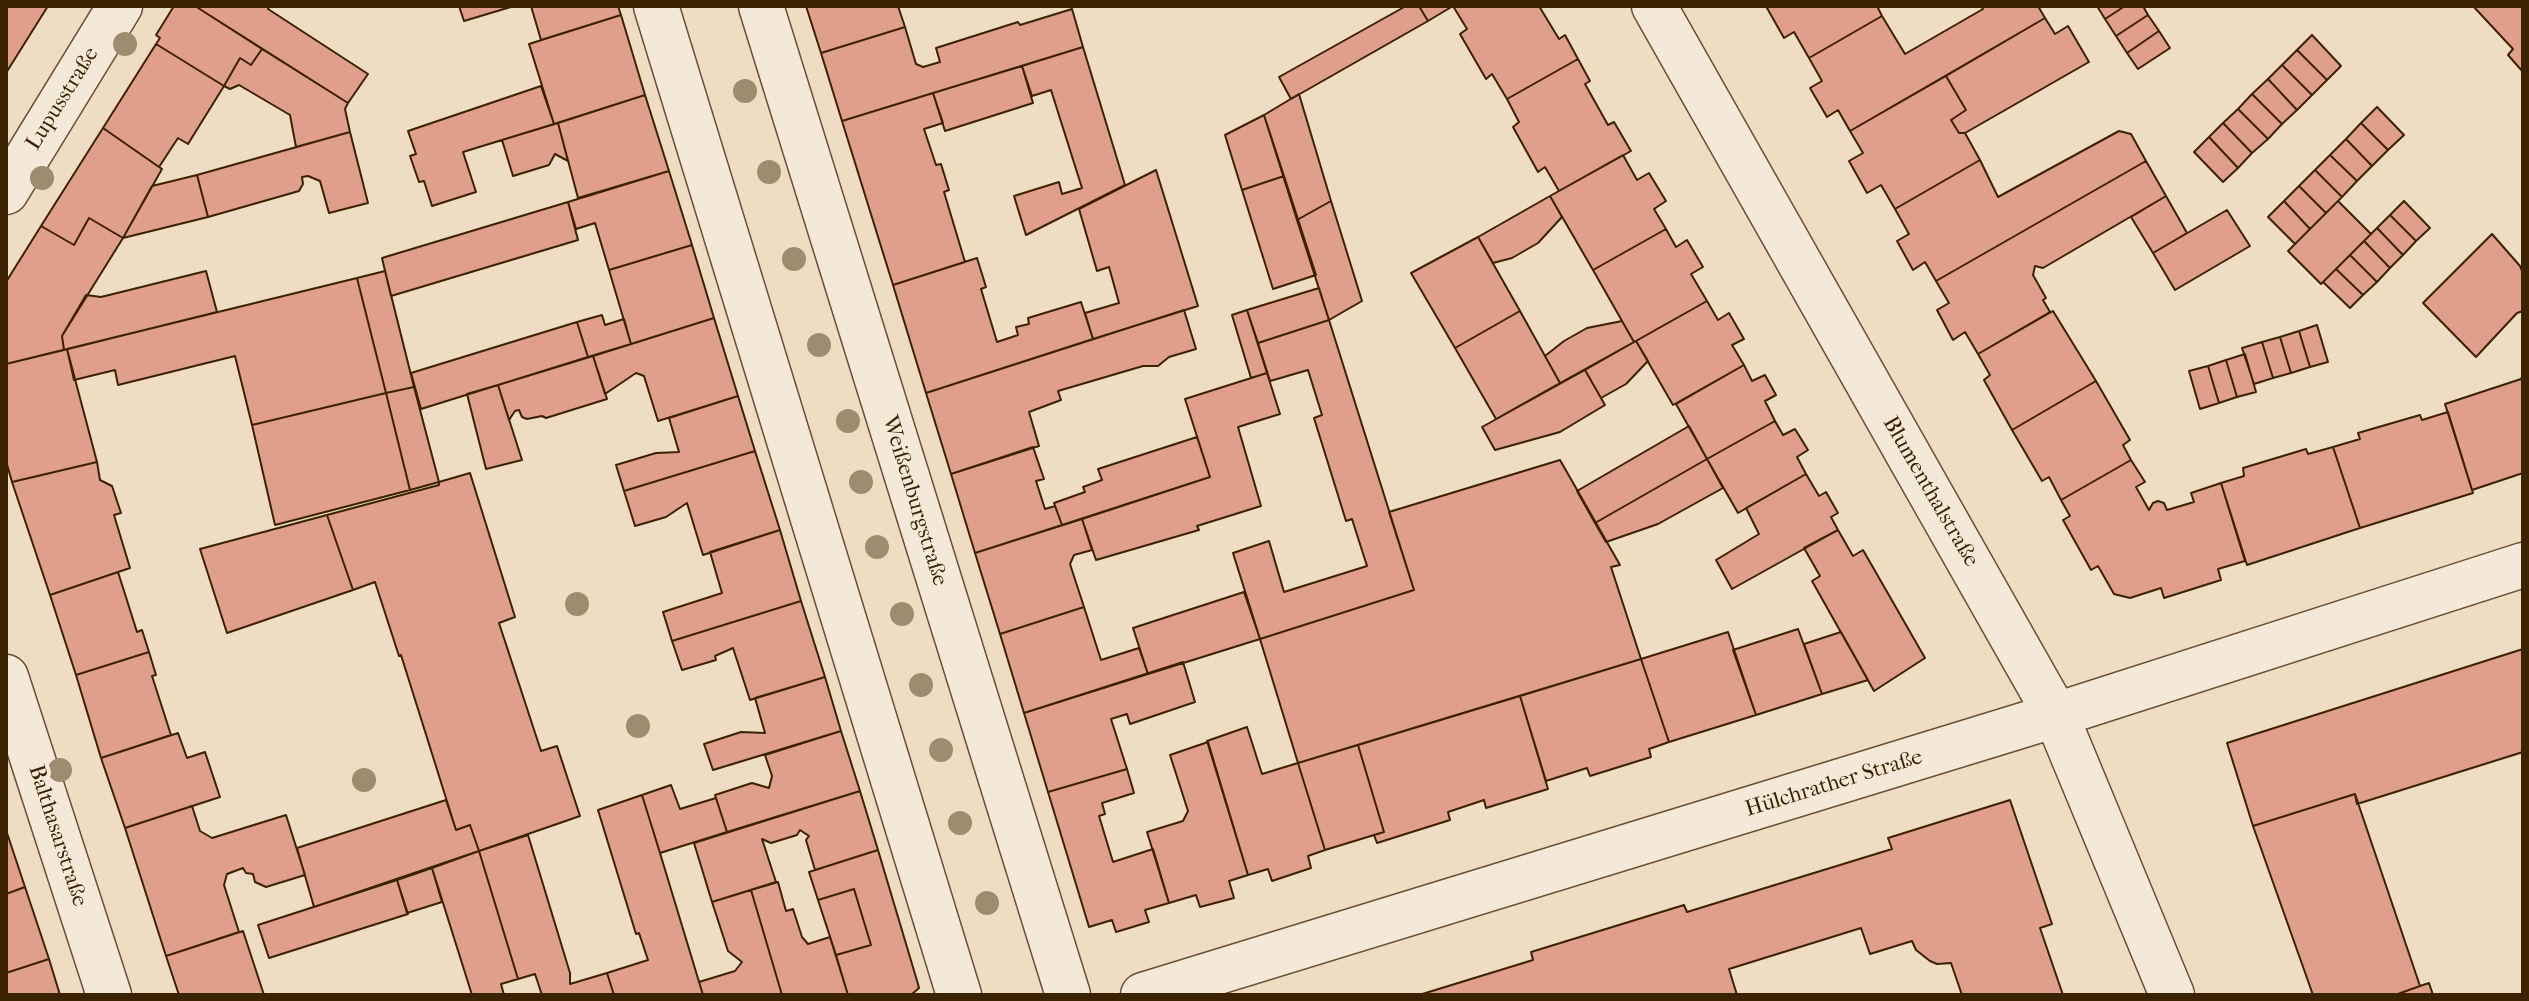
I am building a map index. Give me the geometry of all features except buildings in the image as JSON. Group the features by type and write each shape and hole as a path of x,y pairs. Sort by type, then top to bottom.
{"street":[{"name":"Lupusstraße","path":"6,192 120,6"},
{"path":"656,6 959,995"},
{"name":"Weißenburgstraße","path":"761,6 1068,995"},
{"name":"Blumenthalstraße","path":"1654,6 2056,715 2172,995"},
{"name":"Hülchrather Straße","path":"1143,995 2056,715 2523,565"},
{"name":"Balthasarstraße","path":"6,677 109,995"}]}
